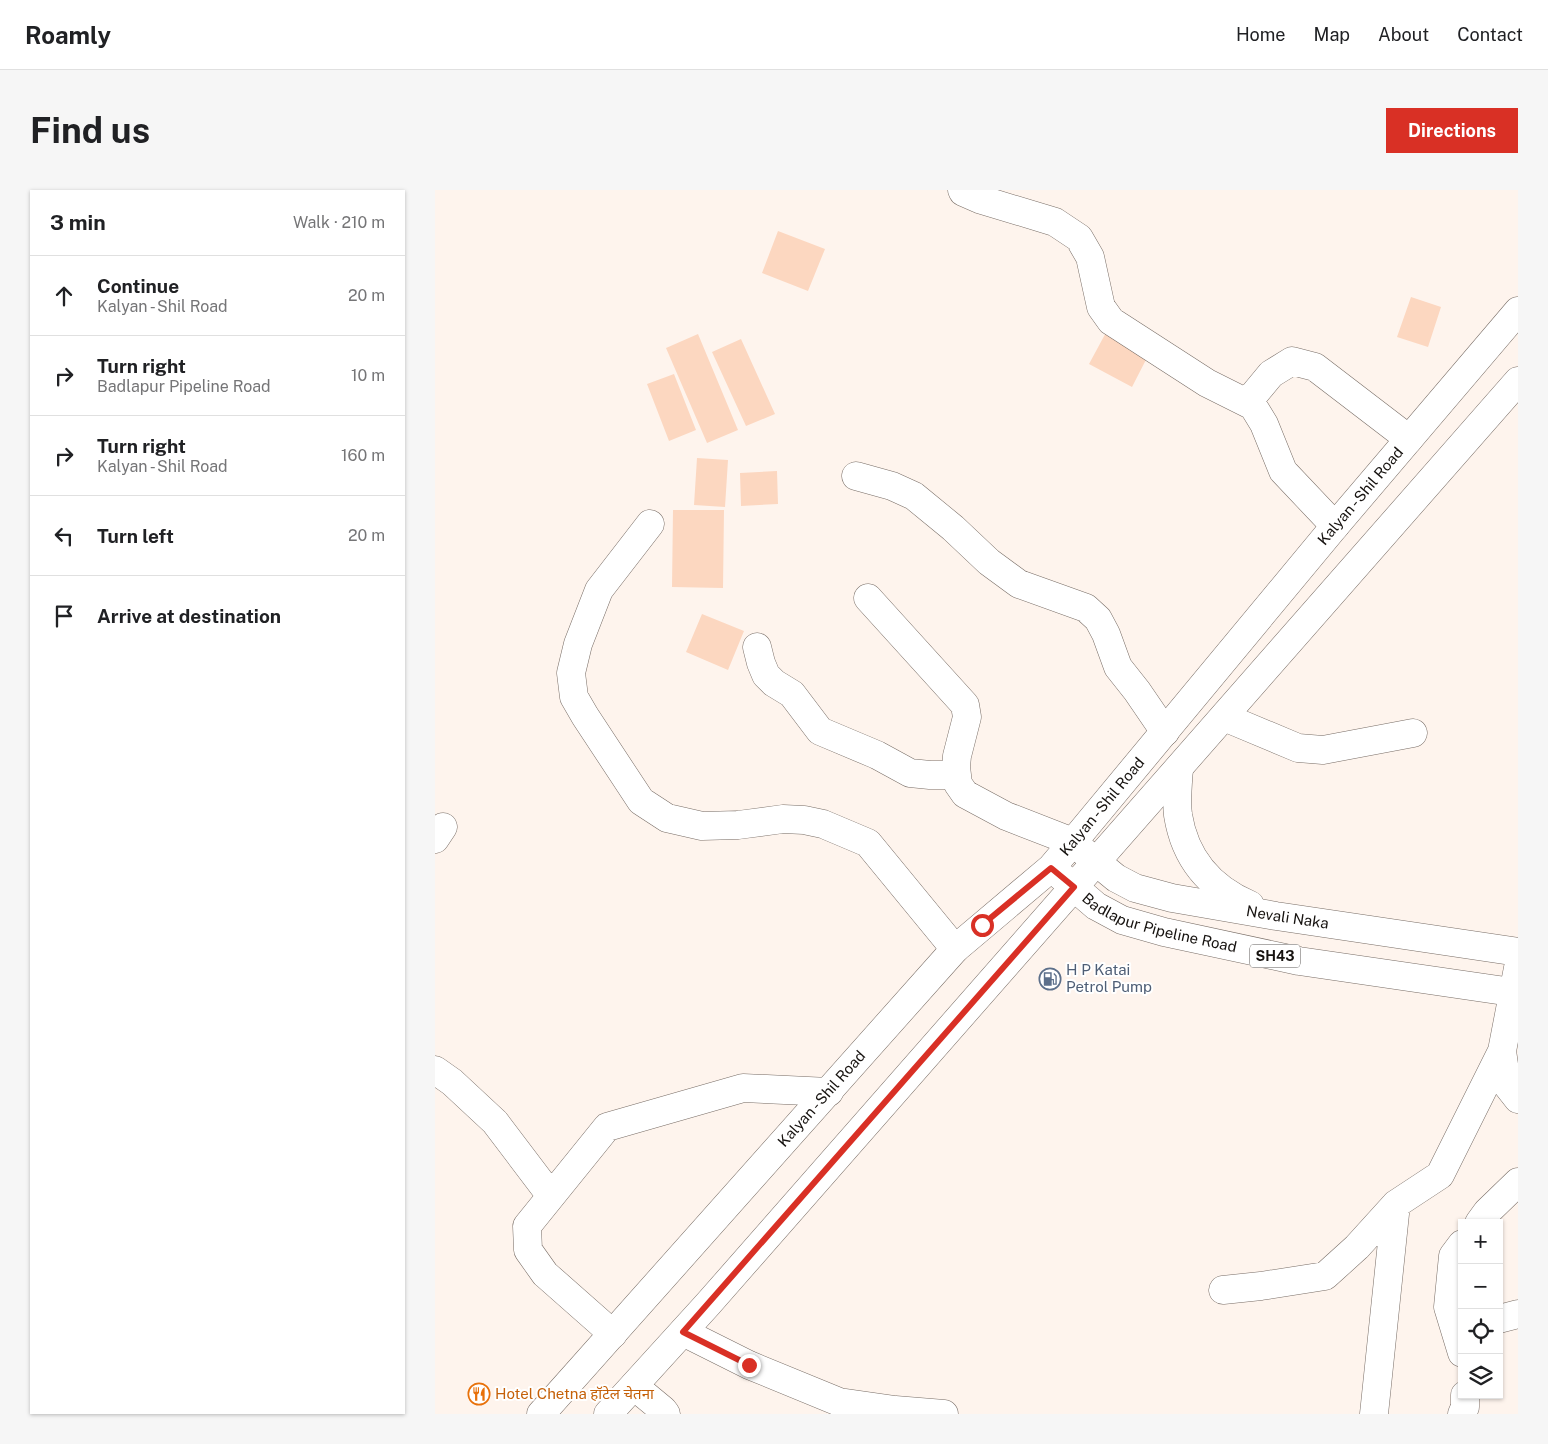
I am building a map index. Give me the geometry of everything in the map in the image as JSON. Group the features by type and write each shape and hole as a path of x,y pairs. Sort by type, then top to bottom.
{"main road":[{"path":"962,190 979,199 1055,222 1079,238 1090,257 1101,307 1111,321 1207,383 1253,406 1264,424 1283,471 1335,526"},
{"name":"Kalyan - Shil Road","path":"541,1414 955,948 1051,868 1335,526 1518,311"},
{"path":"1247,403 1271,374 1292,361 1315,367 1409,439"},
{"name":"Kalyan - Shil Road","path":"608,1414 683,1332 1518,381"},
{"path":"856,476 893,486 914,496 953,528 989,562 1019,584 1086,608 1098,619 1106,634 1117,666 1165,732"},
{"path":"650,524 599,590 578,644 571,673 574,697 641,801 667,818 702,826 738,825 783,819 804,820 823,824 868,843 955,948"},
{"path":"757,647 766,675 774,683 792,694 820,731 910,773 957,775 957,756 967,718 965,705 868,598"},
{"path":"1224,716 1298,748 1323,750 1413,733"},
{"path":"1179,768 1178,813 1183,837 1200,870 1214,884 1237,899 1277,916"},
{"name":"Nevali Naka","path":"957,775 958,784 965,794 1006,816 1073,842 1116,878 1135,888 1172,898 1277,916 1518,952"},
{"name":"Badlapur Pipeline Road","path":"1051,868 1096,906 1122,920 1164,932 1299,961 1517,984"},
{"path":"1223,1290 1325,1276 1357,1247 1396,1204 1440,1175 1502,1052 1517,984"},
{"path":"1502,1052 1507,1085 1518,1099"},
{"path":"435,1070 452,1082 495,1122 551,1196"},
{"path":"613,1334 545,1274 528,1250 527,1226 607,1127 743,1088 829,1092"},
{"path":"1482,1219 1518,1182"},
{"path":"1374,1414 1396,1204"},
{"path":"1458,1249 1453,1256 1448,1307 1458,1333"},
{"path":"1503,1318 1518,1314"},
{"path":"683,1332 749,1365 839,1402 895,1410 944,1414"},
{"path":"634,1386 666,1414"},
{"path":"1462,1414 1465,1407 1465,1399"}],"building":[{"path":"778,231 825,249 808,291 762,273"},
{"path":"1411,297 1441,307 1428,347 1397,337"},
{"path":"1109,327 1151,350 1132,387 1089,364"},
{"path":"698,334 738,430 707,443 666,348"},
{"path":"741,339 775,414 746,426 712,352"},
{"path":"674,374 696,430 669,441 647,384"},
{"path":"697,458 728,460 725,507 694,505"},
{"path":"777,471 778,504 741,506 740,473"},
{"path":"673,510 724,510 723,588 672,587"},
{"path":"702,614 744,631 728,670 686,652"}],"place":[{"name":"H P Katai Petrol Pump","path":"1050,979"},
{"name":"Hotel Chetna हॉटेल चेतना","path":"479,1394"}],"route":[{"path":"749,1365 683,1332 1074,887 1051,868 982,925"}]}
